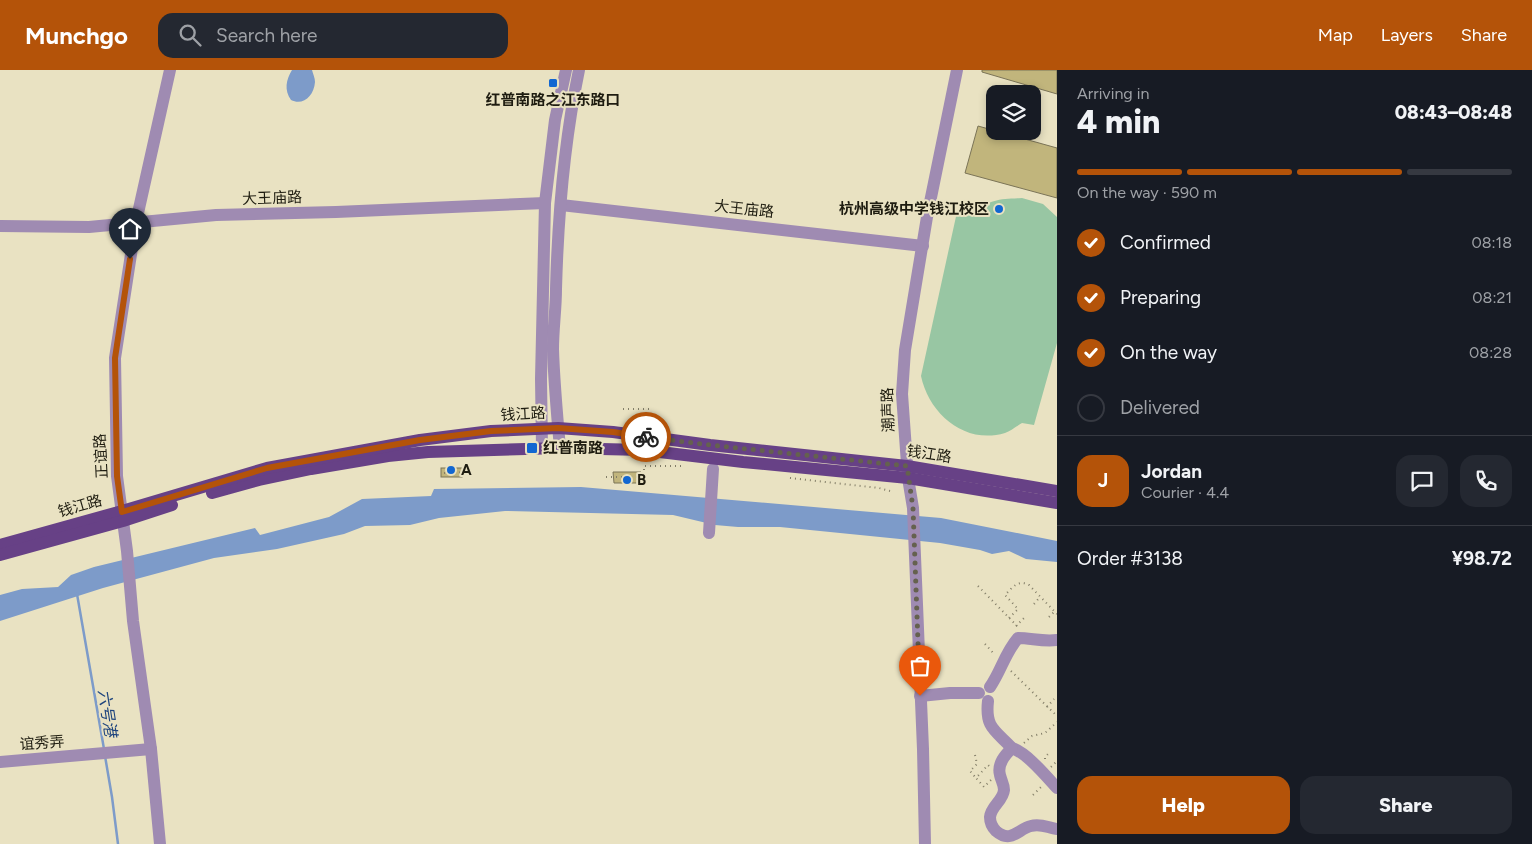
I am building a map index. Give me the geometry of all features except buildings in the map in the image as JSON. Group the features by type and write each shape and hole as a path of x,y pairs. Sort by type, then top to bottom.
{"main road":[{"name":"钱江路","path":"0,556 267,468 436,437 491,431 558,428 613,432 1057,491"},
{"name":"钱江路","path":"0,544 122,516 259,480 388,456 428,452 542,448 643,450 743,462 907,472 1057,503"}],"street":[{"name":"正谊路","path":"160,844 151,749 133,622 127,551 117,476 115,358 136,222 170,70"},
{"path":"542,448 541,334 545,203 556,120 566,70"},
{"path":"560,448 553,348 557,251 572,111 580,70"},
{"name":"潮声路","path":"925,844 915,543 913,508 907,472 902,394 905,350 927,217 957,70"},
{"name":"大王庙路","path":"0,226 89,227 216,216 545,203"},
{"name":"大王庙路","path":"561,204 923,246"},
{"path":"709,533 713,474"},
{"path":"1057,640 1047,642 1018,638 1010,647 986,694 988,724 1057,788"},
{"path":"920,696 950,693 986,694"},
{"name":"谊秀弄","path":"0,762 88,756 151,749"},
{"path":"1014,749 1001,762 998,775 1003,783 1004,791 1002,797 993,807 990,820 992,825 1000,834 1011,836 1030,826 1043,825 1057,829"}],"path":[{"path":"623,409 650,409"},
{"path":"606,477 644,476 644,466 688,466"},
{"path":"444,473 471,472"},
{"path":"784,478 880,488 890,491"},
{"path":"1009,618 1018,609 1005,595 1014,585 1021,582 1025,583 1057,614"},
{"path":"978,586 1029,639"},
{"path":"1034,604 1040,597"},
{"path":"1049,617 1054,612"},
{"path":"1016,626 1024,618"},
{"path":"985,644 1056,714"},
{"path":"1047,706 1054,699"},
{"path":"1014,749 1032,736 1045,733 1057,722"},
{"path":"975,755 977,764 970,771 976,778 984,787 998,775 988,765 976,778"}],"green space":[{"path":"1022,198 1043,204 1057,217 1057,343 1034,425 1022,423 1005,433 990,436 976,434 963,430 941,414 925,390 921,376 957,212 974,216 984,206 995,201"}],"water":[{"path":"292,70 312,70 315,80 313,92 304,101 295,102 291,100 287,92 287,81"},
{"path":"581,487 941,518 1057,541 1057,562 1026,559 1009,551 992,554 940,543 780,527 715,525 673,515 505,511 439,518 410,525 365,526 344,534 277,549 214,558 103,588 0,621 0,595 22,589 58,587 71,575 94,567 255,528 260,535 329,517 362,499 431,496 434,489"}],"waterway":[{"name":"六号港","path":"77,594 104,749"},
{"name":"六号港","path":"105,756 118,844"}],"way so far":[{"path":"646,437 907,466 913,508 920,696"}],"place":[{"name":"红普南路之江东路口","path":"553,83"},
{"name":"杭州高级中学钱江校区","path":"999,209"},
{"name":"红普南路","path":"532,448"},
{"name":"A","path":"451,470"},
{"name":"B","path":"627,480"}],"route":[{"path":"130,259 115,358 117,476 122,512 267,468 420,440 491,431 558,428 613,432 646,437"}]}
